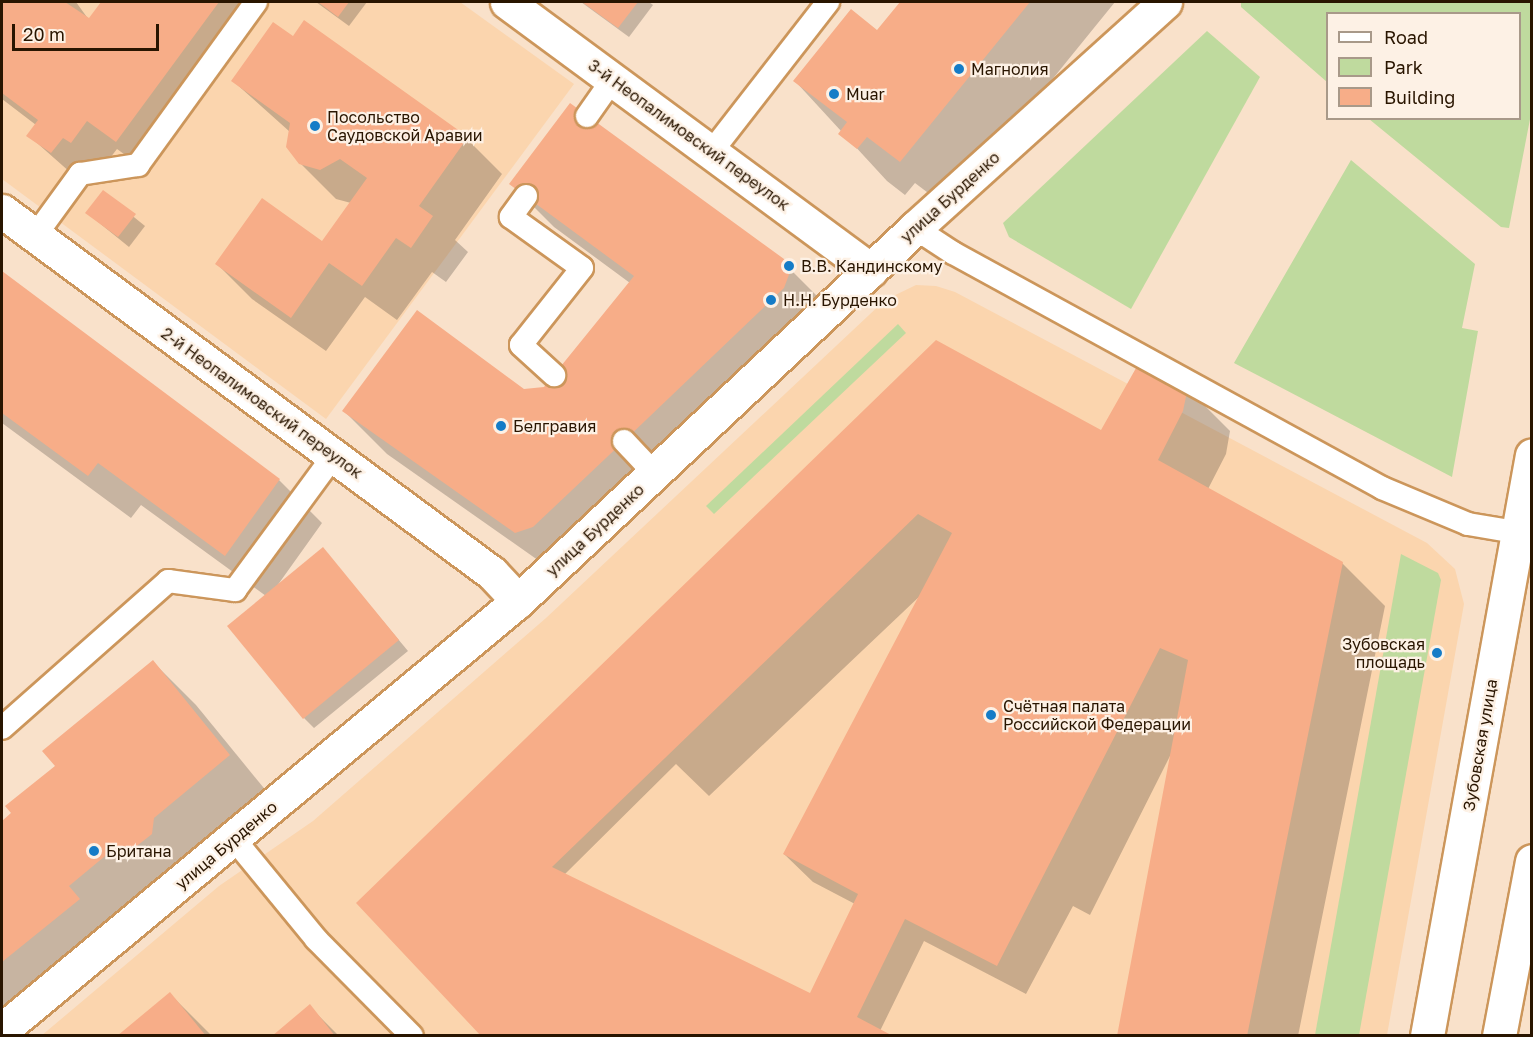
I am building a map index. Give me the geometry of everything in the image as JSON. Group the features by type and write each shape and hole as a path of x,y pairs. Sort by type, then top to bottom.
{"street":[{"name":"3-й Неопалимовский переулок","path":"507,2 871,270"},
{"name":"улица Бурденко","path":"2,1030 518,601 915,228 1165,2"},
{"name":"2-й Неопалимовский переулок","path":"2,211 492,573 518,601"},
{"name":"Зубовская улица","path":"1427,1035 1516,532 1532,455"},
{"path":"1499,1035 1523,947 1532,861"}],"lane":[{"path":"35,236 80,174 138,165 256,2"},
{"path":"712,152 828,2"},
{"path":"586,116 613,79"},
{"path":"526,196 511,217 582,268 521,345 554,375"},
{"path":"915,228 953,254 1382,488 1468,524 1516,532"},
{"path":"624,441 655,474"},
{"path":"2,728 168,581 235,590 334,455"},
{"path":"234,839 316,939 412,1035"}],"shaded area":[{"path":"2,2 460,2 574,84 326,419 2,179"},
{"path":"916,285 936,286 955,292 1427,543 1455,569 1464,604 1387,1035 41,1036 219,886 313,821 546,618 885,300"}],"green space":[{"path":"1241,2 1531,2 1531,114 1509,228 1501,227 1370,120 1521,120 1521,12 1326,12 1326,81 1241,7"},
{"path":"1207,31 1260,77 1131,309 1009,237 1003,223"},
{"path":"1351,160 1475,264 1462,328 1478,331 1452,477 1234,363"},
{"path":"898,324 906,333 714,514 706,506"},
{"path":"1401,554 1438,573 1441,580 1359,1035 1315,1035"}],"building":[{"path":"2,2 65,2 89,18 101,2 219,2 116,142 87,121 71,143 63,138 51,153 26,136 38,120 2,93"},
{"path":"318,2 349,2 338,17"},
{"path":"582,2 638,2 618,28"},
{"path":"900,2 1030,2 900,162 867,137 857,149 838,134 847,122 793,81 851,9 877,30"},
{"path":"304,20 468,137 419,206 433,216 411,248 396,238 362,286 329,263 291,318 215,264 262,198 322,241 367,178 340,159 320,170 299,164 286,147 290,123 231,81 273,22 293,36"},
{"path":"570,103 784,259 790,272 784,288 624,441 533,527 515,533 342,411 417,310 524,389 544,387 634,276 509,184"},
{"path":"103,190 136,214 118,237 85,213"},
{"path":"2,271 280,479 225,556 98,463 88,476 2,413"},
{"name":"Счётная палата Российской Федерации","path":"936,340 1101,430 1140,361 1188,387 1183,411 1158,460 1343,562 1247,1036 1117,1036 1188,660 1160,648 997,966 905,919 857,1017 893,1036 481,1036 356,903","holes":["918,514 952,533 783,854 858,894 810,993 552,867"]},
{"path":"323,547 399,640 303,719 227,626"},
{"path":"153,660 230,755 154,818 152,834 133,849 116,847 69,886 80,899 2,962 2,821 11,813 5,806 55,766 42,751"},
{"path":"170,992 206,1036 117,1036"},
{"path":"310,1004 335,1036 272,1036"}],"place":[{"name":"Магнолия","path":"959,69"},
{"name":"Muar","path":"834,94"},
{"name":"Посольство Саудовской Аравии","path":"315,126"},
{"name":"В.В. Кандинскому","path":"789,266"},
{"name":"Н.Н. Бурденко","path":"771,300"},
{"name":"Белгравия","path":"501,426"},
{"name":"Зубовская площадь","path":"1437,653"},
{"name":"Счётная палата Российской Федерации","path":"991,715"},
{"name":"Британа","path":"94,851"}]}
